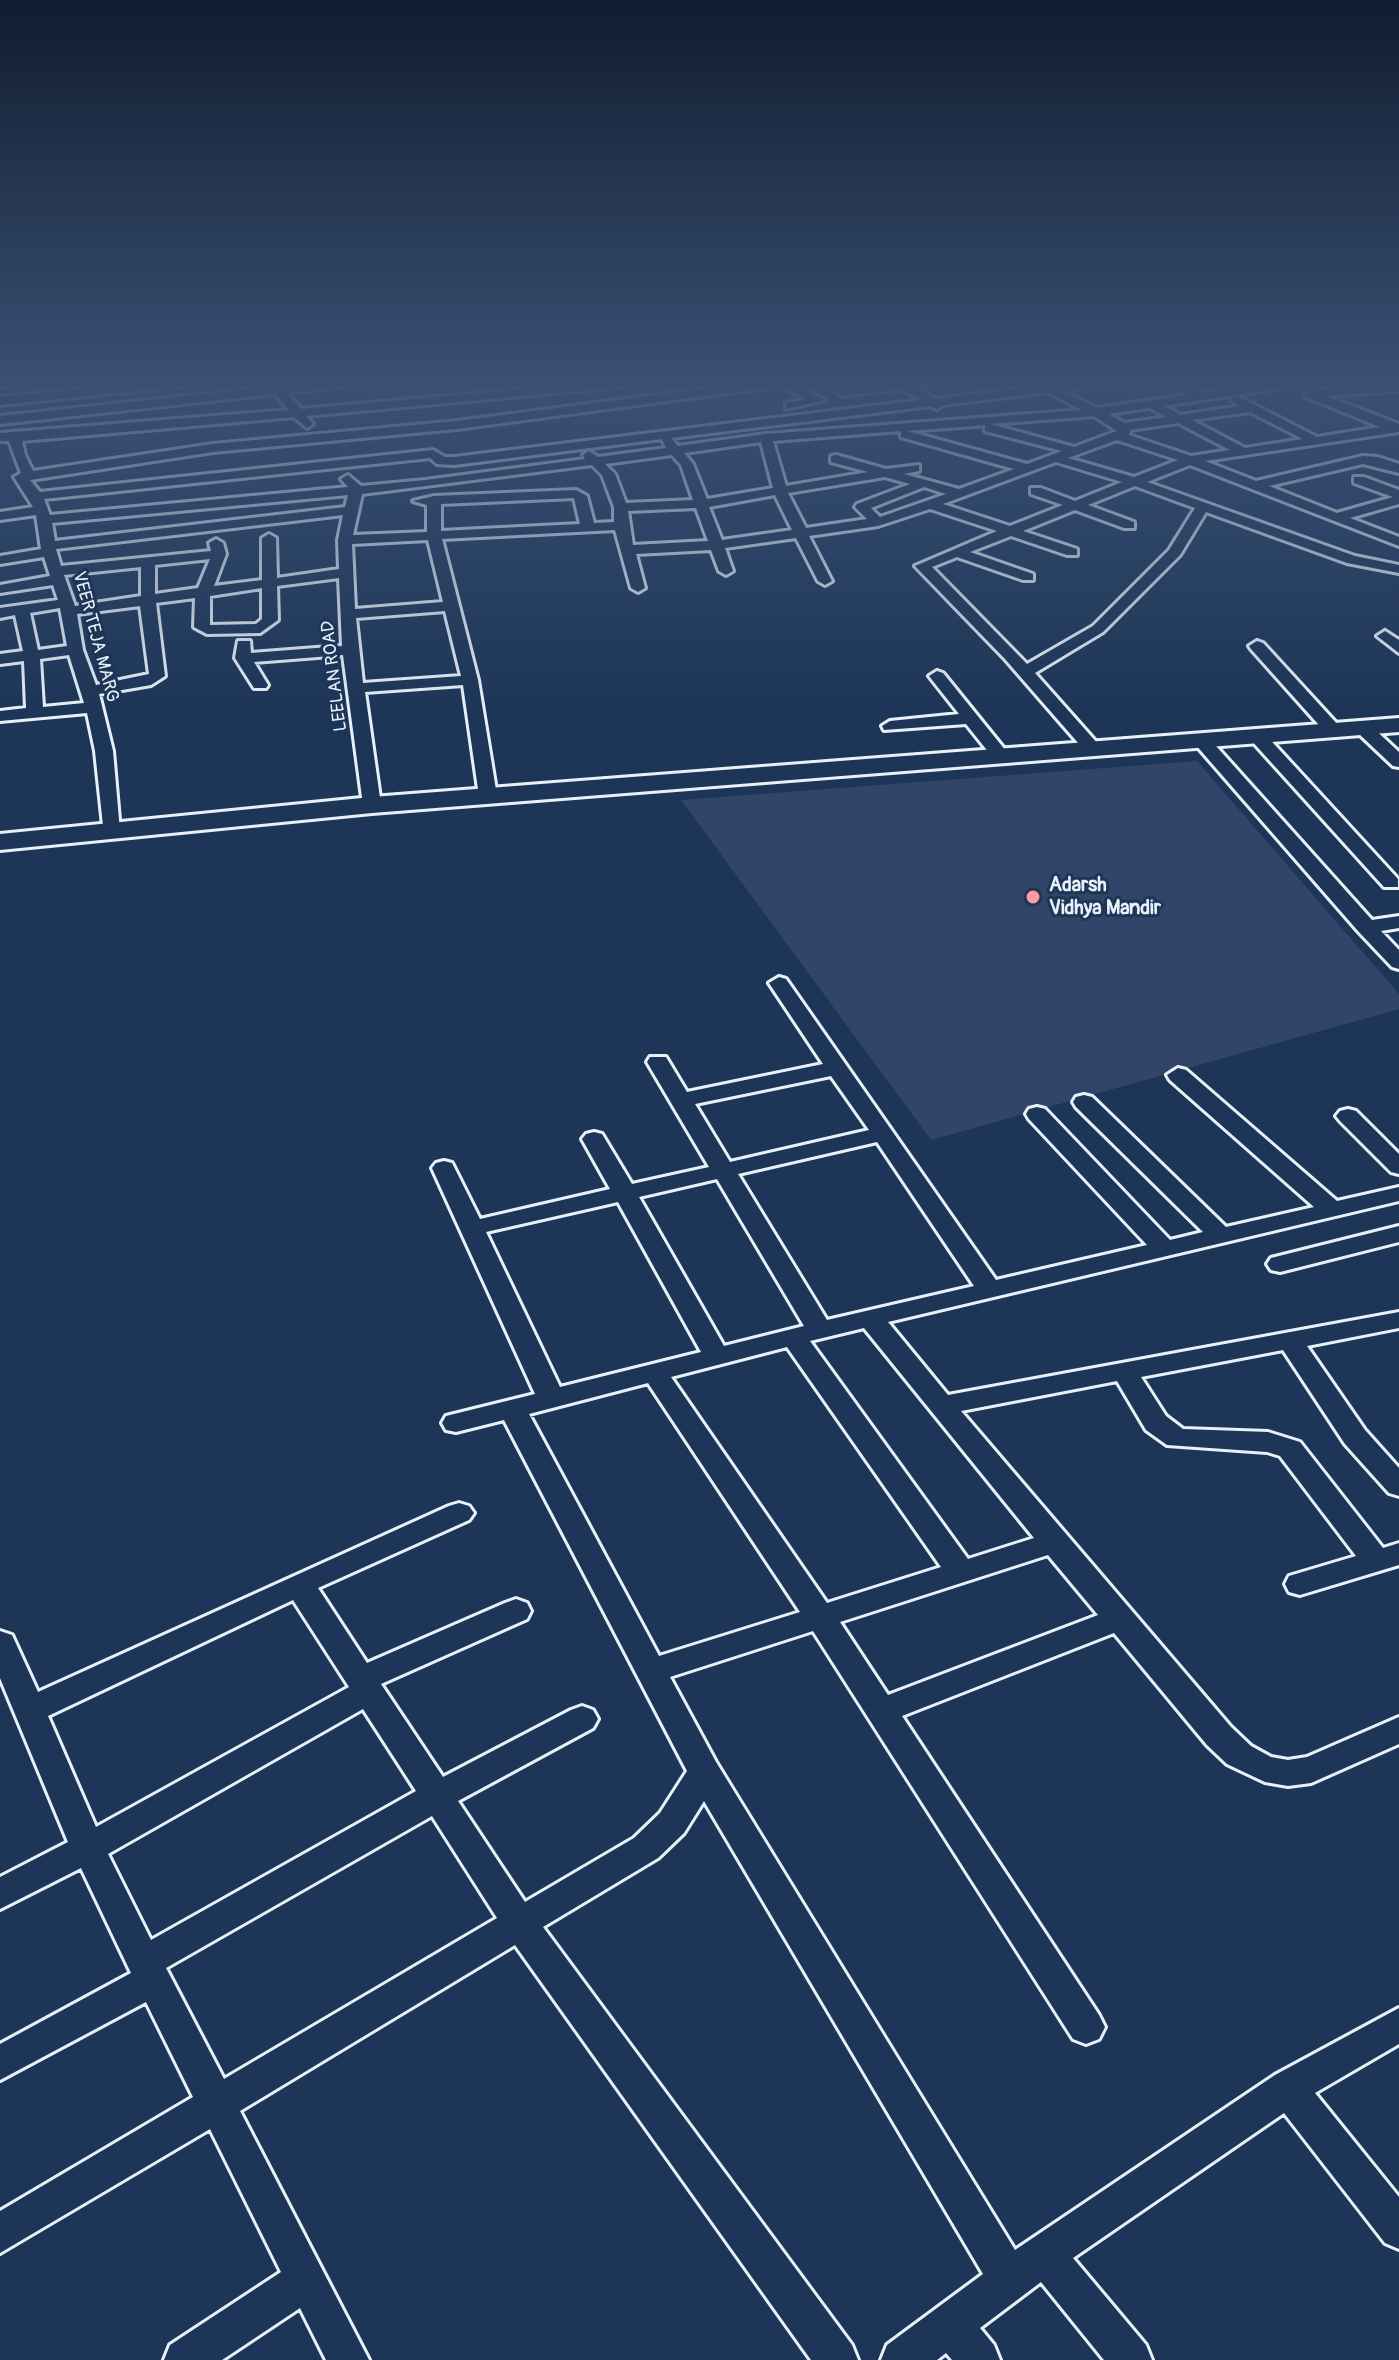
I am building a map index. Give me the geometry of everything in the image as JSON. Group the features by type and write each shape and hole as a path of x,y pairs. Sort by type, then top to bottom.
{"main road":[{"path":"0,842 372,805 1399,725"}],"street":[{"path":"29,490 41,509"},
{"path":"0,516 143,490"},
{"path":"348,490 354,501"},
{"path":"0,560 48,549 210,527 399,490"},
{"path":"614,490 621,507 621,526 638,588"},
{"path":"696,490 726,571"},
{"path":"621,507 701,504 792,490"},
{"path":"878,522 862,507 905,490"},
{"path":"949,490 959,493"},
{"path":"628,550 716,545 878,522 967,490"},
{"path":"1092,748 1025,672 918,564 1114,490"},
{"path":"1158,490 1298,542 1372,565 1399,569"},
{"path":"1265,490 1399,542"},
{"path":"1036,491 1129,525"},
{"path":"781,493 825,581"},
{"path":"41,509 207,503 400,502 576,494 580,496 588,527"},
{"path":"1338,517 1399,498"},
{"path":"434,500 434,536 470,680 488,796"},
{"name":"LEELAN ROAD","path":"354,501 345,540 348,614 372,805"},
{"path":"207,503 210,527 219,554 203,593 205,630 260,628 270,620 269,538"},
{"path":"930,504 1072,552"},
{"path":"1025,672 1098,629 1175,552 1203,506"},
{"name":"VEER TEJA MARG","path":"41,509 48,549 67,607 75,650 92,699 107,769 111,831"},
{"path":"345,540 621,526"},
{"path":"955,552 1028,577"},
{"path":"0,589 58,575 219,554"},
{"path":"1372,565 1399,557"},
{"path":"0,716 35,713 92,699 157,676 148,619 148,562"},
{"path":"0,613 21,609 127,606 149,600 348,572"},
{"path":"348,614 453,606"},
{"path":"21,609 32,656 35,713"},
{"path":"245,630 243,658 260,685"},
{"path":"1385,636 1399,648"},
{"path":"1257,646 1333,730"},
{"path":"0,659 75,650"},
{"path":"243,658 351,650"},
{"path":"937,676 1000,755"},
{"path":"358,688 470,680"},
{"path":"890,726 971,718"},
{"path":"1363,728 1399,762"},
{"path":"1257,736 1391,883"},
{"path":"1201,740 1365,927 1398,960"},
{"path":"1365,927 1399,922"},
{"path":"779,983 990,1290"},
{"path":"658,1062 724,1170 807,1333 961,1572"},
{"path":"682,1100 836,1068"},
{"path":"1178,1075 1332,1210"},
{"path":"1084,1102 1220,1235"},
{"path":"1037,1114 1164,1249"},
{"path":"1348,1116 1399,1167"},
{"path":"472,1228 883,1134"},
{"path":"594,1139 717,1356"},
{"path":"444,1168 551,1398"},
{"path":"456,1423 807,1333 1399,1194"},
{"path":"1280,1264 1399,1234"},
{"path":"870,1318 1119,1619 1219,1736 1239,1755 1265,1769 1288,1773 1311,1770 1399,1730"},
{"path":"942,1405 1399,1320"},
{"path":"1290,1341 1355,1437 1389,1463 1399,1486"},
{"path":"1124,1371 1156,1423 1177,1438 1268,1442 1290,1449 1387,1557 1300,1584"},
{"path":"654,1372 820,1617 1086,2027"},
{"path":"512,1408 704,1772 1010,2280"},
{"path":"17,1699 299,1584 459,1513"},
{"path":"651,1671 1054,1542"},
{"path":"299,1584 521,1925 837,2360"},
{"path":"0,1894 88,1848 365,1685 516,1611"},
{"path":"881,1711 1119,1619"},
{"path":"1,1643 17,1699 88,1848 348,2360"},
{"path":"0,2063 437,1796 582,1719"},
{"path":"0,2233 218,2106 646,1848 663,1834 704,1772"},
{"path":"902,2360 1044,2254 1288,2088 1399,2025"},
{"path":"1288,2088 1399,2229"},
{"path":"1044,2254 1131,2360"},
{"path":"185,2360 307,2279"},
{"path":"950,2324 979,2360"}],"shaded area":[{"name":"Adarsh Vidhya Mandir","path":"1197,761 1399,994 1399,1009 931,1140 681,800"}],"place":[{"name":"Adarsh Vidhya Mandir","path":"1033,897"}]}
